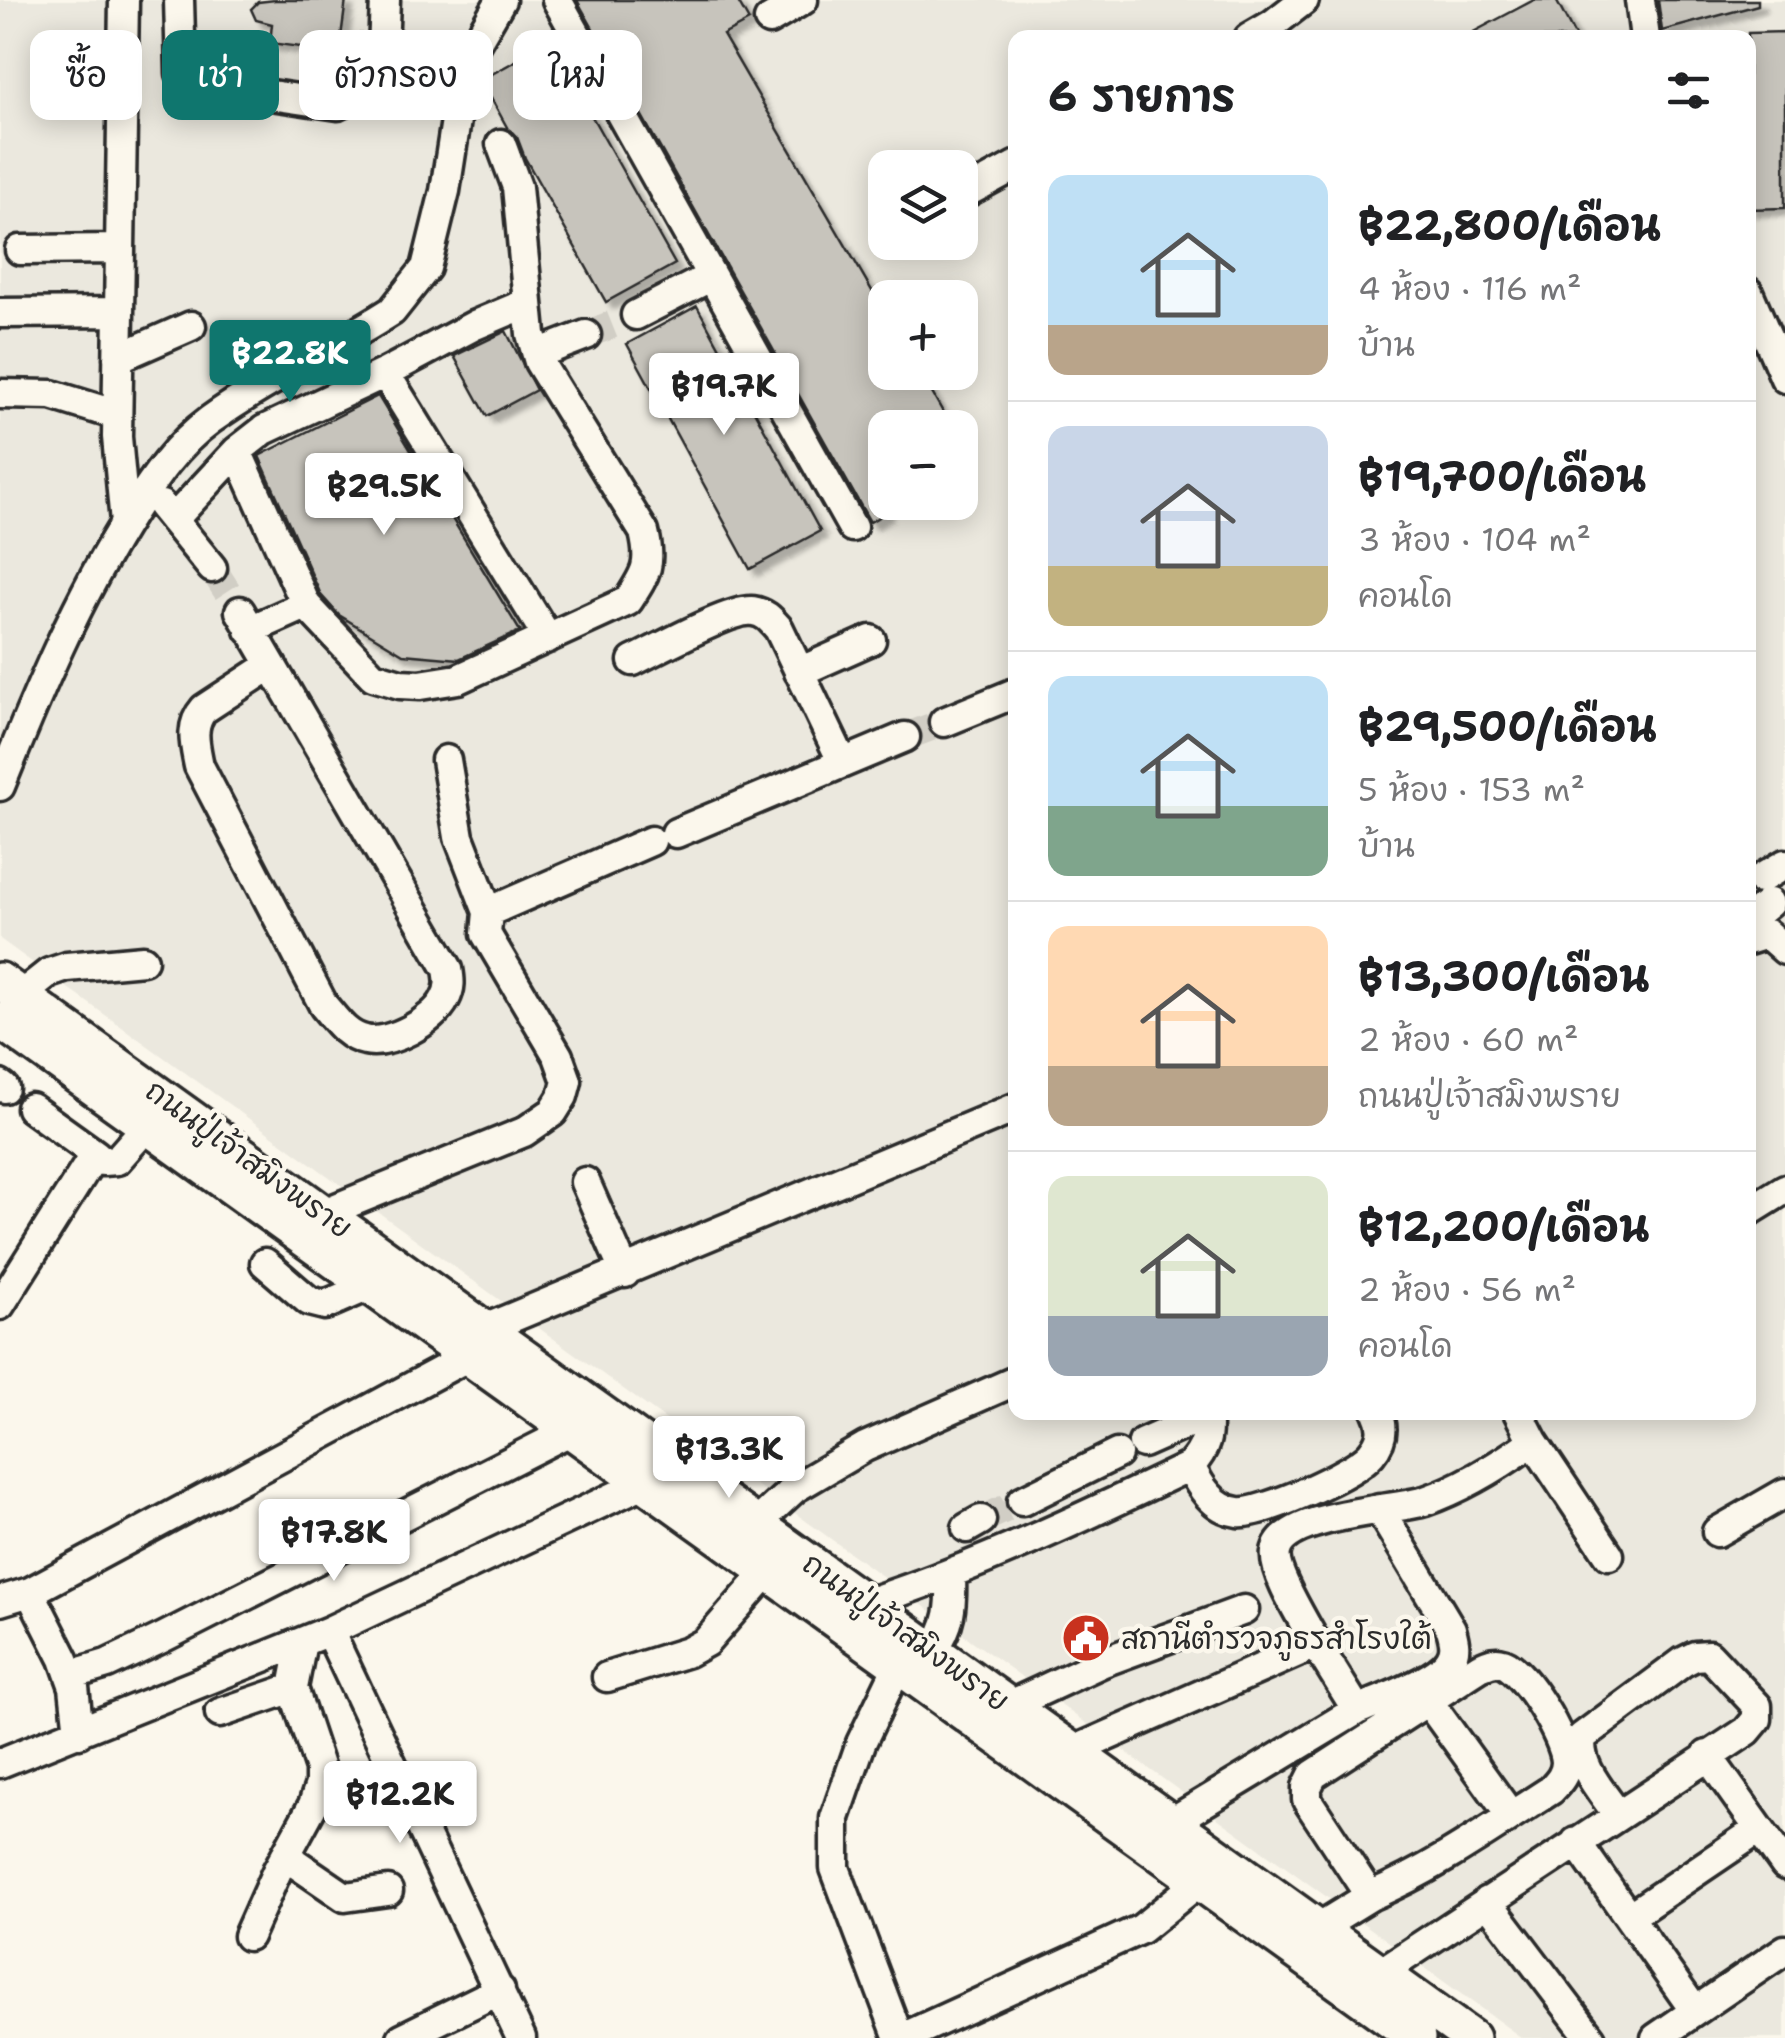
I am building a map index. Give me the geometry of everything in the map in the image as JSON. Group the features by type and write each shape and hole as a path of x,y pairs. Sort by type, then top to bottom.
{"main road":[{"name":"ถนนปู่เจ้าสมิงพราย","path":"7,999 324,1213 478,1342 572,1430 646,1482 867,1603 933,1650 1200,1881 1417,2038"},
{"name":"ถนนปู่เจ้าสมิงพราย","path":"7,999 147,1126 369,1286 478,1342 748,1536 769,1570 899,1664 1071,1752 1471,2038"}],"street":[{"path":"124,0 118,416 125,523"},
{"path":"179,0 181,73 190,84 299,99"},
{"path":"384,30 385,0"},
{"path":"484,30 501,0"},
{"path":"558,0 852,527"},
{"path":"769,20 802,0"},
{"path":"1262,30 1304,0"},
{"path":"1640,0 1644,30"},
{"path":"0,786 50,664 125,523 166,462 209,421 392,311 414,288 426,268 436,235 455,120"},
{"path":"237,451 306,605 373,676 420,685 458,679 628,601 650,556 644,532 537,354 527,303 517,188 501,144"},
{"path":"978,186 1008,170"},
{"path":"20,250 120,249"},
{"path":"636,315 710,277"},
{"path":"173,520 237,451 264,430 385,373 474,325 527,303"},
{"path":"1756,311 1785,378"},
{"path":"0,312 119,312"},
{"path":"118,358 191,326"},
{"path":"537,354 586,335"},
{"path":"385,373 548,638"},
{"path":"0,394 52,395 118,416"},
{"path":"147,489 212,568"},
{"path":"271,665 196,718 193,735 199,766 324,1006 344,1031 364,1040 386,1042 432,1015 444,1002 450,984 448,969 245,620 306,605"},
{"path":"633,660 731,615 750,610 767,616 779,629 842,763"},
{"path":"799,672 872,640"},
{"path":"944,722 1008,696"},
{"path":"488,912 905,736"},
{"path":"324,1213 524,1132 553,1112 563,1096 567,1081 558,1056 486,934 488,912 459,837 446,760"},
{"path":"1763,919 1785,864"},
{"path":"7,999 68,966 142,960"},
{"path":"31,1108 103,1161 118,1160 147,1126"},
{"path":"0,1601 30,1592 478,1342 625,1273 1008,1111"},
{"path":"0,1305 94,1154"},
{"path":"585,1182 625,1273"},
{"path":"1756,1207 1785,1188"},
{"path":"265,1262 309,1301 325,1305 369,1286"},
{"path":"748,1536 794,1488 865,1447 1008,1384"},
{"path":"1022,1501 1193,1420"},
{"path":"867,1603 951,1576 1021,1547 1190,1466 1202,1453 1208,1433 1207,1420"},
{"path":"1190,1466 1218,1506 1240,1513 1274,1504 1359,1466 1382,1437 1381,1420"},
{"path":"1522,1420 1609,1555"},
{"path":"70,1675 106,1664 162,1638 572,1430"},
{"path":"1357,1710 1316,1644 1276,1565 1276,1549 1284,1538 1319,1521 1422,1502 1485,1475 1533,1441"},
{"path":"0,1764 329,1631 646,1482"},
{"path":"1717,1532 1785,1493"},
{"path":"1170,1822 1357,1710 1437,1673 1451,1660 1455,1644 1451,1629 1379,1510"},
{"path":"607,1677 688,1652 706,1642 769,1570"},
{"path":"933,1650 947,1631 952,1610 951,1576"},
{"path":"30,1592 70,1675 79,1733"},
{"path":"1008,1718 1104,1662 1244,1610"},
{"path":"329,1631 522,2038"},
{"path":"248,1936 320,1784 320,1769 293,1688 302,1642"},
{"path":"1071,1752 1316,1644"},
{"path":"1380,1972 1747,1731 1758,1714 1757,1706 1709,1655 1683,1662 1582,1738 1579,1750 1586,1767 1618,1815"},
{"path":"1318,1928 1370,1896 1407,1880 1551,1790 1562,1778 1566,1761 1554,1725 1519,1674 1506,1664 1494,1662 1480,1667 1313,1775 1307,1787 1307,1800 1370,1896"},
{"path":"899,1664 861,1743 836,1818 836,1868 900,2038 1141,1929 1200,1881"},
{"path":"220,1714 293,1688"},
{"path":"1428,1701 1510,1816"},
{"path":"1707,1756 1785,1865"},
{"path":"1629,1917 1759,1829"},
{"path":"1576,1842 1695,2011"},
{"path":"285,1856 346,1897 388,1891"},
{"path":"1487,1901 1592,2038"},
{"path":"1656,2038 1785,1950"},
{"path":"413,2036 500,1990"}],"shaded area":[{"path":"0,0 1785,0 1785,2038 1522,2038 0,939"}],"building":[{"path":"346,0 342,30 299,30 299,47 279,44 279,30 271,30 272,24 256,20 251,9 258,2"},
{"path":"577,0 737,0 749,21 723,35 868,284 868,390 930,390 942,410 868,410 868,518 642,116 642,30 594,30"},
{"path":"1534,0 1556,0 1572,30 1477,30"},
{"path":"1658,0 1758,0 1758,5 1662,30"},
{"path":"1785,32 1785,208 1756,209 1756,33"},
{"path":"513,62 513,120 594,120 675,264 606,302 517,137 493,102 493,73"},
{"path":"697,306 820,531 750,569 627,344"},
{"path":"506,331 536,390 487,416 454,356"},
{"path":"378,396 520,631 459,659 403,654 339,615 321,595 259,456"}],"tunnel":[{"path":"586,335 636,315"},
{"path":"212,568 240,611"},
{"path":"905,737 944,722"},
{"path":"981,1520 1022,1501"}],"place":[{"name":"สถานีตำรวจภูธรสำโรงใต้","path":"1086,1638"}]}
